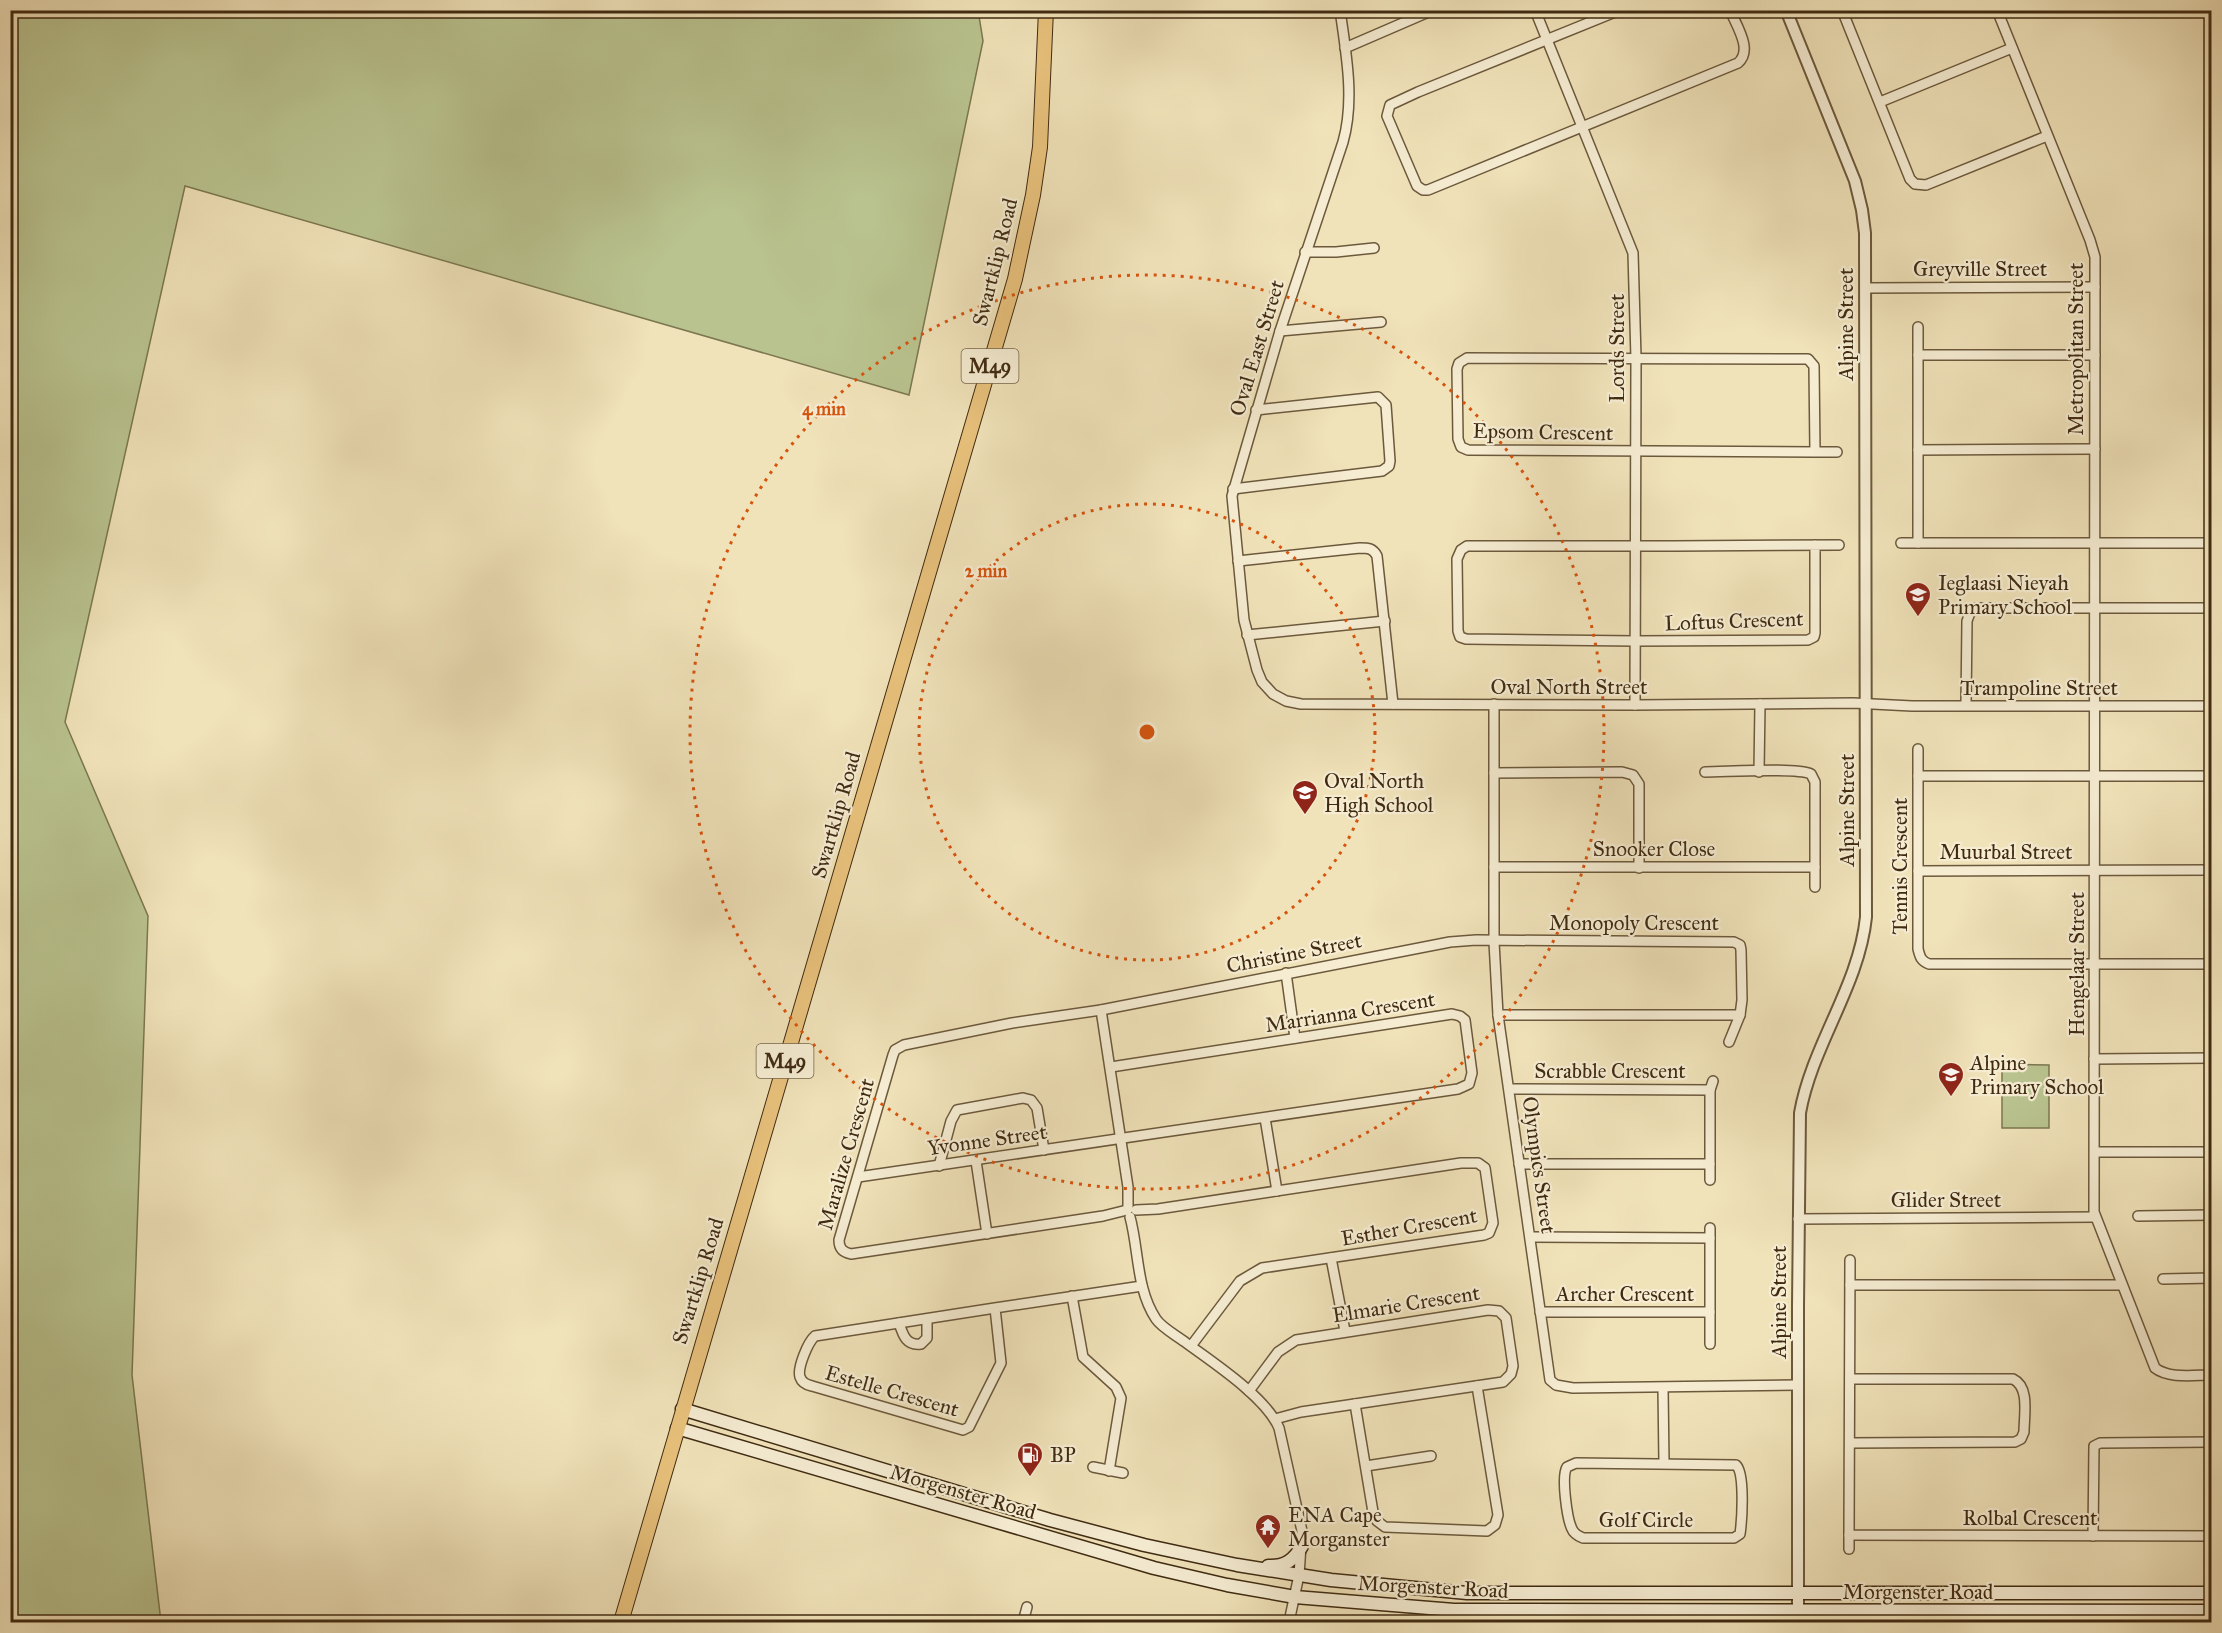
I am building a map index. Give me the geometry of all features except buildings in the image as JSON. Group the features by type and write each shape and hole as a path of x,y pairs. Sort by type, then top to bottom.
{"main road":[{"name":"Swartklip Road","path":"621,1623 1012,289 1033,195 1040,147 1046,10"},
{"name":"Morgenster Road","path":"682,1409 1050,1520 1144,1545 1237,1565 1396,1587 1467,1593 2211,1593"},
{"name":"Morgenster Road","path":"677,1428 1110,1556 1227,1586 1295,1597 1454,1610 2211,1611"},
{"path":"1237,1565 1245,1563 1283,1565 1293,1560 1302,1546"}],"street":[{"name":"Oval East Street","path":"1273,694 1262,682 1247,635 1232,502 1233,489 1280,331 1349,118 1345,48 1340,10"},
{"name":"Lords Street","path":"1534,10 1634,253 1635,705"},
{"path":"1620,10 1388,107 1390,123 1417,186 1423,190 1738,63 1744,58 1746,49 1730,10"},
{"name":"Alpine Street","path":"1786,10 1858,191 1865,233 1866,288 1865,929 1856,962 1813,1069 1802,1104 1799,1125 1798,1612"},
{"path":"1856,10 1843,13 1910,179 1919,186 2048,136"},
{"name":"Metropolitan Street","path":"1997,10 2093,249 2095,287 2095,706"},
{"path":"1345,48 1432,11"},
{"path":"1880,102 2012,48"},
{"path":"1305,252 1374,248"},
{"name":"Greyville Street","path":"1866,288 2095,287"},
{"path":"1280,331 1381,322"},
{"path":"1918,327 1918,543"},
{"path":"1918,355 2095,355"},
{"name":"Epsom Crescent","path":"1636,358 1467,358 1459,363 1457,369 1458,439 1461,447 1468,450 1636,451"},
{"path":"1636,358 1808,359 1814,366 1815,452"},
{"path":"1233,489 1382,471 1389,466 1386,405 1378,397 1256,410"},
{"path":"1918,450 2095,449"},
{"path":"1636,451 1837,452"},
{"path":"1901,543 2211,543"},
{"name":"Loftus Crescent","path":"1636,641 1812,639 1815,633 1815,545"},
{"path":"1636,641 1463,638 1458,631 1457,559 1461,550 1472,546 1839,546"},
{"path":"1238,561 1371,548 1377,556 1393,704"},
{"path":"1966,705 1967,627 1970,613 1976,608 2211,608"},
{"path":"1247,635 1385,621"},
{"name":"Oval North Street","path":"1273,694 1295,704 1852,703 1867,705"},
{"name":"Olympics Street","path":"1494,704 1494,942 1498,1015 1550,1380 1556,1385 1573,1388 1798,1385"},
{"path":"1759,772 1760,704"},
{"name":"Trampoline Street","path":"1867,705 2211,706"},
{"name":"Hengelaar Street","path":"2095,706 2095,1217 2155,1368 2169,1375 2211,1375"},
{"name":"Tennis Crescent","path":"1918,749 1918,949 1920,959 1929,964 2095,965"},
{"path":"1705,772 1802,771 1813,777 1815,887"},
{"path":"1494,773 1622,772 1633,775 1639,784 1639,868"},
{"name":"Tennis Crescent","path":"1918,776 2211,776"},
{"name":"Snooker Close","path":"1494,867 1815,867"},
{"name":"Muurbal Street","path":"1918,871 2211,870"},
{"name":"Christine Street","path":"1101,1010 1450,942 1494,942"},
{"name":"Monopoly Crescent","path":"1494,942 1734,942 1740,945 1741,950 1742,1000 1740,1015 1729,1042"},
{"path":"2095,965 2211,964"},
{"path":"1286,974 1295,1038"},
{"path":"1101,1010 1142,1286 1158,1321 1249,1391 1275,1419 1284,1441 1300,1515 1302,1546 1299,1575 1289,1623"},
{"name":"Maralize Crescent","path":"1101,1010 1012,1023 899,1046 893,1055 839,1240 840,1248 851,1254 1132,1212"},
{"name":"Marrianna Crescent","path":"1111,1067 1456,1015 1463,1018 1466,1023 1472,1080 1458,1089 1121,1140"},
{"path":"1498,1015 1740,1015"},
{"path":"2094,1059 2211,1058"},
{"name":"Scrabble Crescent","path":"1510,1089 1712,1085 1710,1180"},
{"path":"939,1166 951,1121 957,1110 1023,1098 1031,1100 1037,1108 1044,1150"},
{"path":"1265,1118 1277,1191"},
{"name":"Yvonne Street","path":"858,1177 1121,1140"},
{"path":"2095,1152 2211,1152"},
{"path":"975,1161 987,1234"},
{"name":"Esther Crescent","path":"1132,1212 1471,1162 1478,1163 1485,1168 1493,1223 1489,1233 1262,1268 1248,1274 1234,1287 1191,1346"},
{"path":"1519,1164 1710,1164"},
{"path":"2138,1216 2211,1215"},
{"name":"Glider Street","path":"1798,1219 2095,1217"},
{"name":"Archer Crescent","path":"1531,1238 1710,1233 1710,1344"},
{"path":"1331,1258 1345,1331"},
{"path":"1849,1549 1850,1260"},
{"path":"2163,1279 2211,1278"},
{"path":"1850,1285 2122,1285"},
{"name":"Estelle Crescent","path":"995,1308 1001,1363 969,1427 963,1430 812,1386 800,1378 808,1344 815,1336 1072,1296 1142,1286"},
{"path":"1072,1296 1083,1357 1116,1387 1121,1398 1109,1471"},
{"name":"Elmarie Crescent","path":"1249,1391 1278,1352 1290,1343 1345,1331 1488,1310 1499,1311 1503,1314 1506,1321 1512,1372 1503,1382 1301,1412 1275,1419"},
{"name":"Archer Crescent","path":"1540,1312 1710,1312"},
{"path":"899,1323 906,1340 913,1344 921,1344 927,1338 927,1319"},
{"path":"1850,1379 2013,1379 2024,1389 2024,1432 2021,1439 2015,1442 1850,1443"},
{"path":"1355,1404 1374,1516 1377,1521 1385,1527 1478,1531 1491,1529 1497,1522 1498,1515 1477,1386"},
{"path":"1663,1388 1664,1463"},
{"path":"2093,1536 2094,1446 2100,1443 2211,1442"},
{"path":"1366,1466 1431,1456"},
{"name":"Golf Circle","path":"1576,1463 1664,1463 1726,1463 1738,1466 1742,1481 1741,1531 1738,1536 1734,1538 1583,1538 1574,1533 1563,1478 1569,1466 1576,1463"},
{"path":"1093,1467 1123,1473"},
{"name":"Rolbal Crescent","path":"1849,1536 2211,1536"},
{"path":"1023,1623 1028,1606"}],"green space":[{"path":"11,10 978,10 983,41 909,395 185,186 65,722 148,916 132,1375 161,1622 11,1620"},
{"path":"2002,1064 2049,1065 2049,1128 2002,1128"}],"place":[{"name":"Ieglaasi Nieyah Primary School","path":"1918,618"},
{"name":"Oval North High School","path":"1305,816"},
{"name":"Alpine Primary School","path":"1951,1098"},
{"name":"BP","path":"1030,1478"},
{"name":"ENA Cape Morganster","path":"1268,1550"}]}
